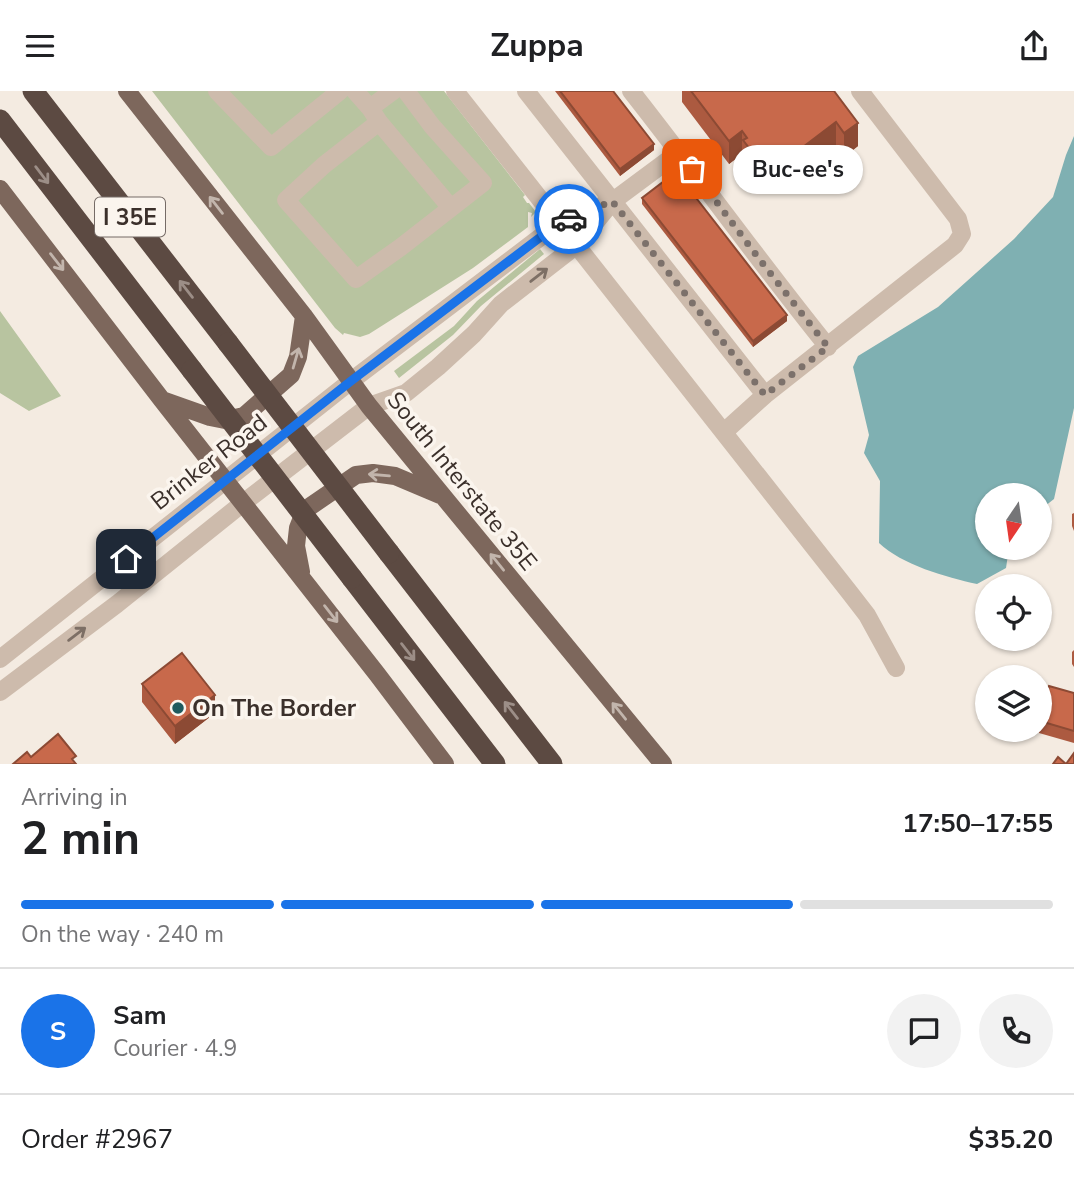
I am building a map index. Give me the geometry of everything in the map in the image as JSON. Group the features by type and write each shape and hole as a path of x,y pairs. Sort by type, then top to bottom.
{"highway":[{"name":"I 35E","path":"33,91 552,764"},
{"name":"I 35E","path":"0,120 495,764"}],"main road":[{"name":"South Interstate 35E","path":"127,91 304,316 369,406 663,764"},
{"path":"0,189 445,764"},
{"path":"162,400 210,418 225,420 244,416 291,375 304,316"},
{"path":"303,578 296,546 298,528 305,510 356,475 373,473 395,477 443,496"}],"street":[{"path":"217,91 271,147 340,91"},
{"path":"355,91 452,208"},
{"path":"393,91 374,115 286,200 356,279 483,183 405,91"},
{"path":"454,91 867,615 896,668"},
{"path":"526,91 765,395"},
{"path":"631,91 828,347"},
{"path":"724,432 765,395 955,245 962,234 958,219 860,91"},
{"path":"0,692 117,604 369,406 406,393 457,352 501,304 578,245 612,201 679,152"},
{"name":"Brinker Road","path":"4,656 351,381 559,223 612,201"},
{"path":"4,656 23,675"}],"green space":[{"path":"152,91 444,91 536,212 531,217 532,213 528,212 528,227 473,268 369,334 360,337 344,333 343,335"},
{"path":"540,249 544,254 481,306 453,335 399,378 394,371 454,326 477,301"},
{"path":"0,311 61,396 29,411 0,393"}],"water":[{"path":"1074,136 1074,408 1054,499 1052,501 1052,483 975,483 975,560 1007,560 1006,568 995,574 975,574 975,583 938,574 900,558 879,543 880,481 864,453 869,435 853,367 858,356 938,307 1014,239 1053,197"}],"building":[{"path":"560,91 613,91 654,144 620,169"},
{"path":"691,91 834,91 858,123 844,133 836,122 774,169 769,162 763,166 743,140 747,138 742,131 729,141"},
{"path":"676,172 787,315 753,341 642,198"},
{"path":"182,653 215,695 175,726 142,684"},
{"path":"1052,687 1074,693 1074,731 1052,725"},
{"path":"58,734 76,756 72,759 76,764 13,764 27,752 31,757"},
{"path":"1074,753 1074,764 1066,764"},
{"path":"1058,757 1066,764 1053,764"}],"way so far":[{"path":"569,219 612,201 765,395 828,347 692,169"}],"place":[{"name":"Buc-ee's","path":"692,169"},
{"name":"On The Border","path":"178,708"}],"route":[{"path":"126,559 365,370 559,223 569,219"}]}
